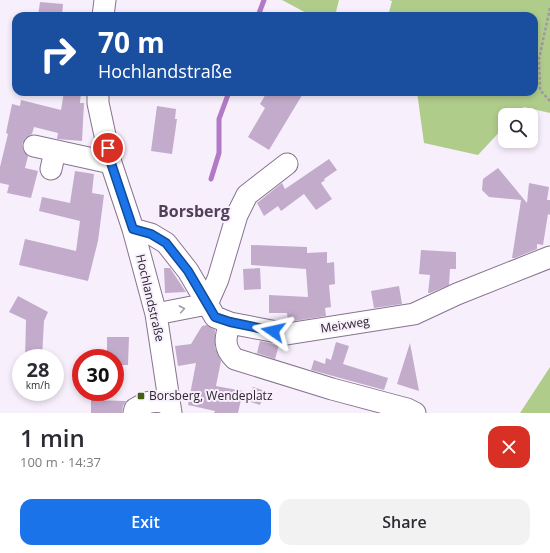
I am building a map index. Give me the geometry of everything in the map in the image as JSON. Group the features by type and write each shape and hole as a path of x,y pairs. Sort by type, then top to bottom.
{"street":[{"path":"104,12 105,0"},
{"name":"Hochlandstraße","path":"98,96 98,103 111,163 133,229 156,314 170,408"},
{"path":"34,146 53,160 111,163"},
{"path":"156,314 207,304 218,279 238,216 247,195 287,164"},
{"name":"Meixweg","path":"133,229 151,234 166,243 188,271 215,317 230,322 287,334 414,314 457,294 550,257"},
{"path":"230,322 226,345 230,355 235,359 332,389 407,409 415,413"},
{"path":"134,413 135,409 145,403 157,400 170,408"}],"path":[{"path":"550,8 539,59 540,90 550,101"}],"green space":[{"path":"282,0 339,0 336,12 304,12"},
{"path":"389,0 550,0 550,113 538,110 538,108 498,108 498,134 478,155 424,143 418,96 538,96 538,12 389,12 392,1"},
{"path":"550,367 550,413 520,413"}],"building":[{"path":"40,2 63,4 62,12 39,12"},
{"path":"63,96 81,96 80,103 84,103 82,141 57,139 58,133 34,127 32,134 25,138 22,144 23,150 28,156 25,168 38,171 31,198 7,193 9,185 0,183 0,167 8,134 6,133 12,104 20,106 21,100 61,110"},
{"path":"265,96 302,96 269,150 248,137 265,108 260,104"},
{"path":"157,106 176,109 175,119 177,119 172,154 151,151"},
{"path":"329,159 337,170 324,179 325,180 321,183 332,199 316,210 304,194 281,211 278,206 264,216 257,203 282,183 285,189"},
{"path":"498,168 527,203 529,183 549,187 547,200 550,200 550,215 548,214 543,245 537,244 537,249 515,258 512,258 521,200 489,197 482,190 483,179"},
{"path":"75,171 94,174 92,193 104,195 98,241 88,281 19,265 25,239 76,251 80,221 39,211 42,197 70,203"},
{"path":"251,245 307,247 307,253 327,252 327,263 334,262 335,284 329,285 331,307 325,308 326,316 288,322 287,313 269,313 269,295 308,297 306,269 251,265"},
{"path":"421,250 456,252 456,269 450,269 449,285 428,293 430,275 419,274"},
{"path":"164,268 170,268 186,292 165,293"},
{"path":"260,268 261,289 244,290 243,269"},
{"path":"399,286 402,304 374,308 371,291"},
{"path":"18,296 48,312 44,321 42,349 25,349 26,320 9,312"},
{"path":"207,325 215,330 215,348 221,361 216,386 243,391 238,413 214,413 215,411 188,405 196,363 178,366 175,346 191,344 202,326"},
{"path":"107,337 129,337 128,365 124,365 124,349 107,349"},
{"path":"260,341 279,345 275,359 257,353"},
{"path":"336,342 349,346 343,364 388,378 384,390 311,370 314,360 325,364 326,358 331,360"},
{"path":"410,343 419,391 397,384"},
{"path":"253,387 265,391 260,405 248,401"},
{"path":"91,401 126,401 123,406 122,413 91,413"}],"waterway":[{"path":"260,12 264,0"},
{"path":"211,179 219,153 219,119 228,96"}],"place":[{"name":"Borsberg, Wendeplatz","path":"141,396"}],"district":[{"name":"Borsberg","path":"194,211"}],"route":[{"path":"108,148 111,163 133,229 151,234 166,243 188,271 215,317 230,322 273,331"}]}
